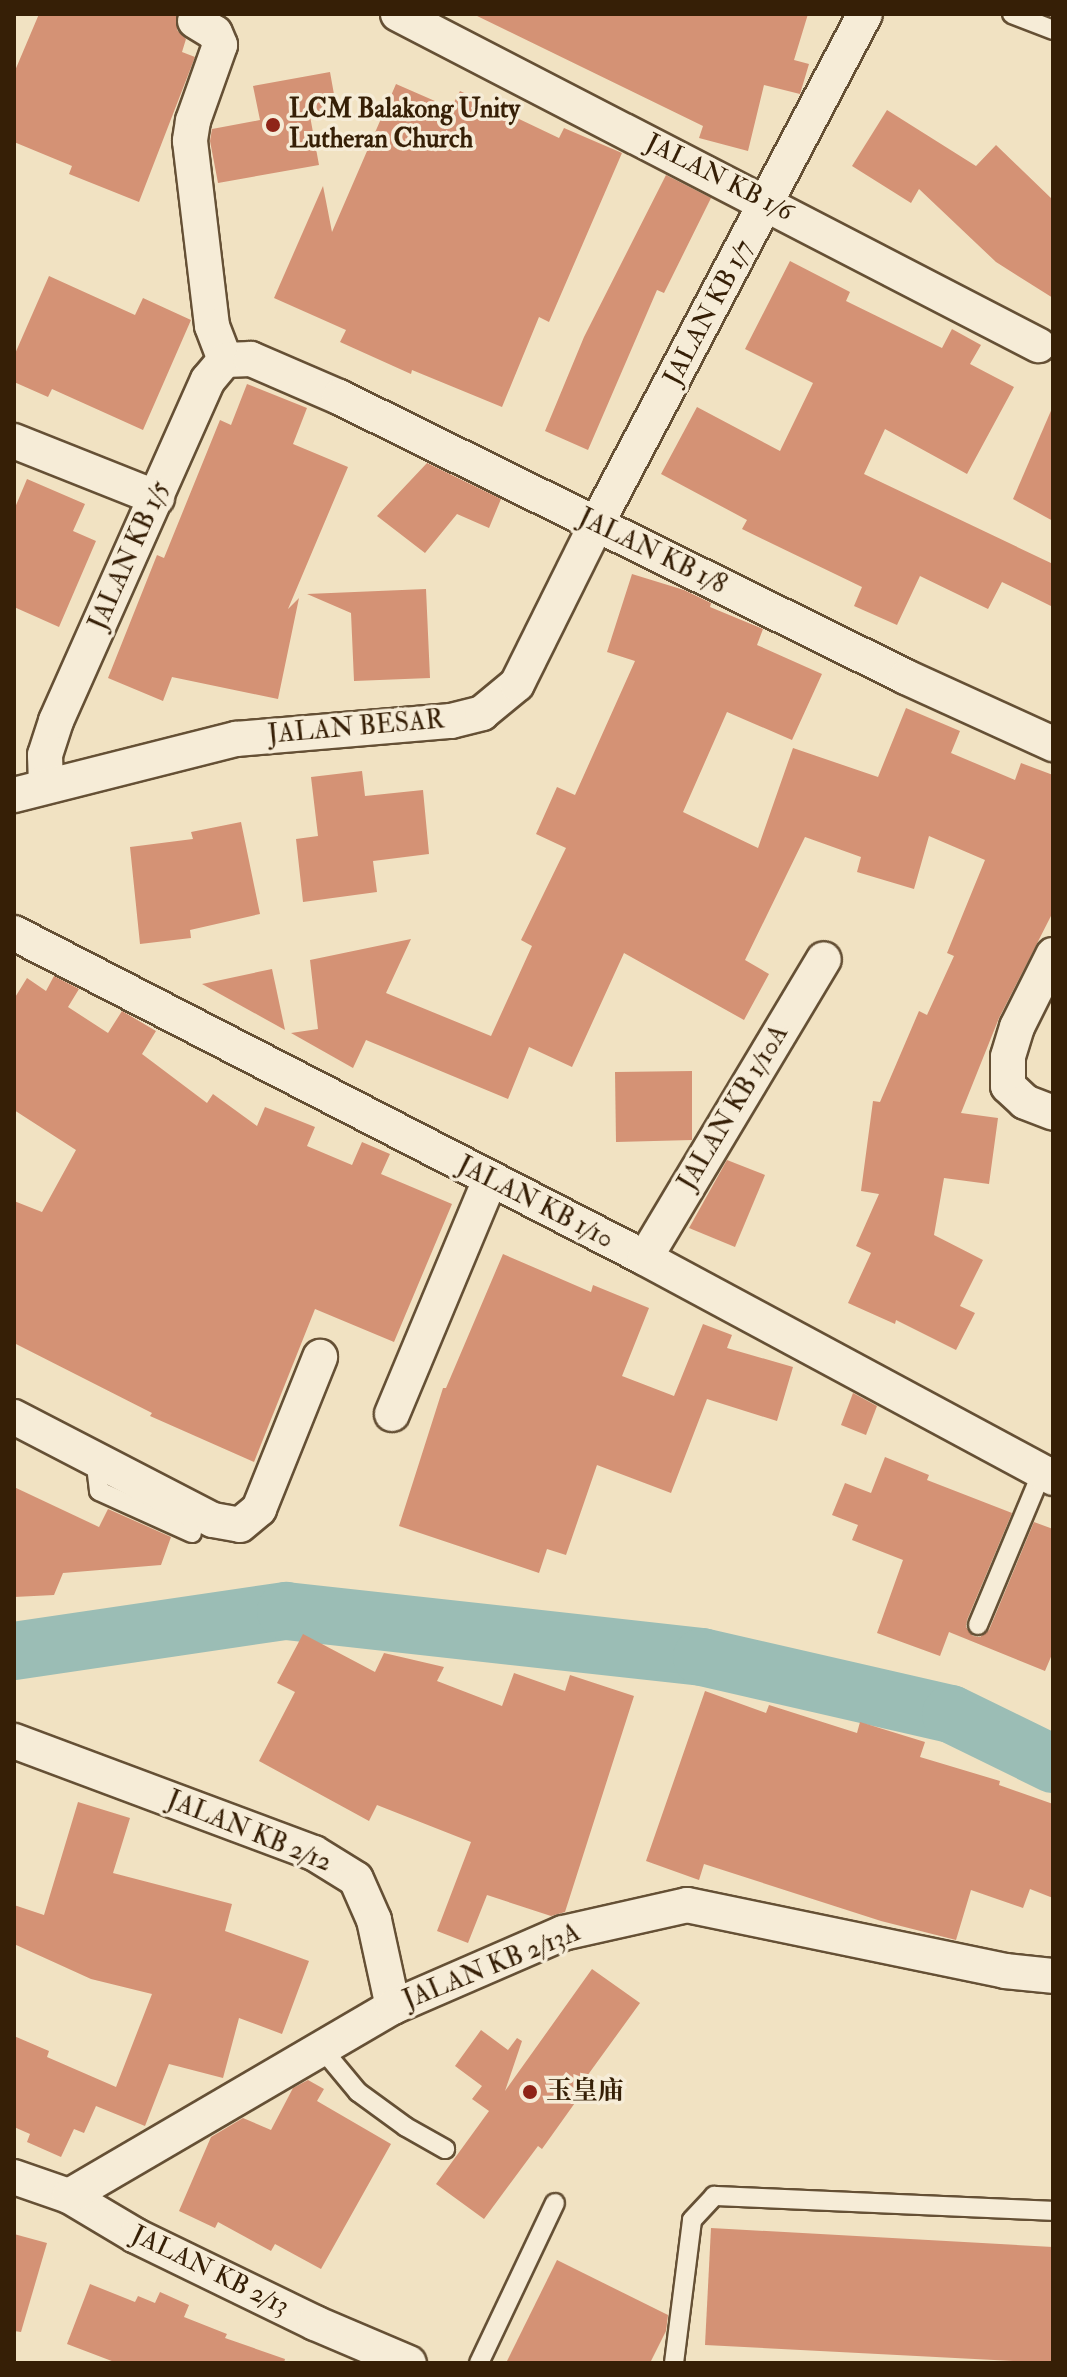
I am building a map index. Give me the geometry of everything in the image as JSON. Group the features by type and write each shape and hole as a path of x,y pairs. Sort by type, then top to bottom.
{"street":[{"name":"JALAN KB 1/6","path":"398,14 1038,345"},
{"name":"JALAN KB 1/7","path":"596,525 865,14"},
{"path":"195,21 215,33 220,45 193,121 190,141 212,326 238,360"},
{"name":"JALAN KB 1/5","path":"30,790 56,721 208,380 238,360"},
{"name":"JALAN KB 1/8","path":"238,360 339,397 906,677 1053,744"},
{"path":"14,441 157,498"},
{"name":"JALAN BESAR","path":"30,790 236,739 451,721 482,713 517,684 596,525"},
{"name":"JALAN KB 1/10","path":"14,933 645,1258 1047,1475"},
{"path":"1053,955 1017,1027 1008,1071 1008,1086 1025,1102 1053,1113"},
{"name":"JALAN KB 1/10A","path":"645,1258 824,959"},
{"path":"392,1414 490,1180"},
{"path":"14,1417 95,1458 203,1527 240,1525 259,1509 320,1357"},
{"name":"JALAN KB 2/12","path":"14,1741 314,1853 356,1879 374,1920 393,2007"},
{"name":"JALAN KB 2/13A","path":"69,2196 393,2007 563,1933 687,1905 1005,1971 1053,1976"},
{"name":"JALAN KB 2/13","path":"14,2177 69,2196 150,2243 315,2323 409,2363"}],"lane":[{"path":"1012,14 1053,30"},
{"path":"978,1625 1047,1475"},
{"path":"323,2050 358,2092 406,2127 445,2149"},
{"path":"674,2363 692,2220 714,2196 1053,2211"},
{"path":"479,2363 555,2203"}],"building":[{"path":"39,14 177,14 177,30 186,39 182,52 195,57 139,202 69,174 72,166 14,142 14,73"},
{"path":"473,14 808,14 794,60 809,64 800,94 764,85 748,151 699,138 703,126"},
{"name":"LCM Balakong Unity Lutheran Church","path":"330,72 337,111 310,116 319,165 218,183 210,141 212,129 260,120 253,86"},
{"path":"396,84 451,108 460,91 559,138 564,128 622,153 549,322 539,317 502,407 412,370 411,374 340,342 346,330 274,298 323,186 332,232"},
{"path":"887,110 976,166 996,145 1053,200 1053,298 996,262 919,189 911,203 852,166"},
{"path":"666,175 711,198 664,293 657,290 588,450 545,431 584,337"},
{"path":"790,261 850,292 846,301 942,348 952,329 981,345 970,364 1014,387 967,474 885,429 864,474 1053,564 1053,607 1002,582 988,609 920,576 897,625 854,606 862,587 742,529 747,520 661,474 697,407 780,451 813,383 745,349"},
{"path":"49,276 135,315 143,298 191,320 143,430 52,389 48,397 14,382 14,356"},
{"path":"247,384 307,408 293,444 348,467 288,609 299,598 278,699 172,677 163,701 108,678 157,555 164,558 220,420 231,425"},
{"path":"1053,406 1053,521 1013,499"},
{"path":"427,463 501,499 489,528 457,514 425,553 377,516"},
{"path":"27,479 85,504 73,531 96,541 59,627 14,607 14,510"},
{"path":"632,574 684,590 711,603 710,607 763,629 757,645 822,674 792,740 727,712 683,812 758,848 793,748 878,777 906,708 960,731 951,753 1015,780 1021,763 1053,775 1053,912 999,1018 961,1113 998,1118 989,1184 944,1178 934,1235 983,1260 960,1306 975,1313 956,1350 896,1320 895,1324 848,1303 871,1253 856,1246 879,1194 861,1191 873,1101 880,1102 919,1011 927,1015 954,956 947,953 985,860 929,836 914,889 857,872 861,857 805,837 745,960 769,974 744,1020 624,953 572,1067 529,1047 508,1099 366,1040 353,1068 291,1033 318,1029 310,960 411,939 386,993 491,1036 532,946 521,940 566,848 536,834 557,787 575,795 635,661 607,652"},
{"path":"426,589 430,678 354,681 351,613 307,594"},
{"path":"362,771 365,796 423,790 429,854 373,861 377,892 303,902 296,839 318,836 311,777"},
{"path":"241,822 260,914 190,930 191,938 140,944 130,847 193,839 191,832"},
{"path":"272,969 285,1030 202,984"},
{"path":"54,976 79,989 68,1007 108,1033 122,1011 156,1031 142,1054 207,1103 213,1094 257,1126 265,1107 315,1127 307,1146 352,1165 362,1142 390,1154 381,1174 452,1204 394,1342 315,1309 254,1462 150,1416 152,1413 14,1343 14,1201 42,1212 76,1150 14,1110 14,999 27,978 46,991"},
{"path":"692,1071 692,1140 616,1142 615,1072"},
{"path":"727,1160 765,1175 735,1247 689,1228"},
{"path":"503,1254 591,1292 593,1285 649,1308 622,1376 674,1396 703,1324 732,1335 727,1348 793,1367 777,1421 707,1399 671,1493 597,1465 566,1555 547,1549 539,1573 399,1526 443,1388 446,1388"},
{"path":"853,1393 877,1406 866,1435 841,1425"},
{"path":"885,1457 929,1475 927,1480 1012,1513 967,1620 966,1627 973,1636 980,1637 989,1630 1034,1522 1053,1529 1053,1652 1045,1671 949,1632 940,1656 877,1633 903,1560 852,1540 858,1525 832,1515 845,1483 871,1493"},
{"path":"14,1487 99,1527 108,1509 171,1537 161,1565 63,1573 54,1595 14,1597"},
{"path":"303,1634 375,1672 384,1653 444,1667 437,1681 502,1706 514,1673 565,1691 570,1675 634,1696 565,1912 551,1916 487,1895 468,1943 437,1931 471,1842 377,1805 369,1821 259,1761 295,1692 277,1683"},
{"path":"705,1691 766,1713 769,1705 857,1733 860,1722 925,1742 920,1757 1000,1781 999,1785 1053,1804 1053,1898 1030,1889 1023,1908 971,1890 956,1940 881,1921 704,1864 699,1880 646,1861"},
{"path":"78,1802 130,1818 113,1873 232,1904 225,1931 309,1961 282,2034 239,2018 223,2078 169,2064 145,2126 96,2106 84,2133 74,2129 61,2157 27,2142 30,2134 14,2127 14,2036 49,2051 47,2057 116,2087 152,1994 91,1979 14,1944 14,1905 44,1915"},
{"path":"592,1969 640,2003 582,2083 587,2086 542,2149 538,2146 484,2219 436,2184 489,2111 472,2099 482,2086 455,2066 481,2030 508,2050 517,2038 522,2041 505,2091"},
{"path":"308,2080 324,2089 317,2101 391,2144 321,2269 275,2244 271,2251 218,2222 215,2228 179,2211 211,2137 243,2118 271,2130 293,2088"},
{"path":"711,2228 1053,2247 1053,2363 705,2345"},
{"path":"14,2234 47,2243 21,2332 14,2331"},
{"path":"557,2260 668,2315 666,2331 650,2363 506,2363"},
{"path":"90,2284 135,2302 138,2296 155,2303 160,2292 189,2305 184,2317 227,2334 225,2338 285,2359 284,2363 117,2363 67,2344"}],"waterway":[{"path":"14,1651 286,1611 702,1657 951,1714 1053,1764"}],"place":[{"name":"LCM Balakong Unity Lutheran Church","path":"273,125"},
{"name":"玉皇庙","path":"530,2092"}]}
